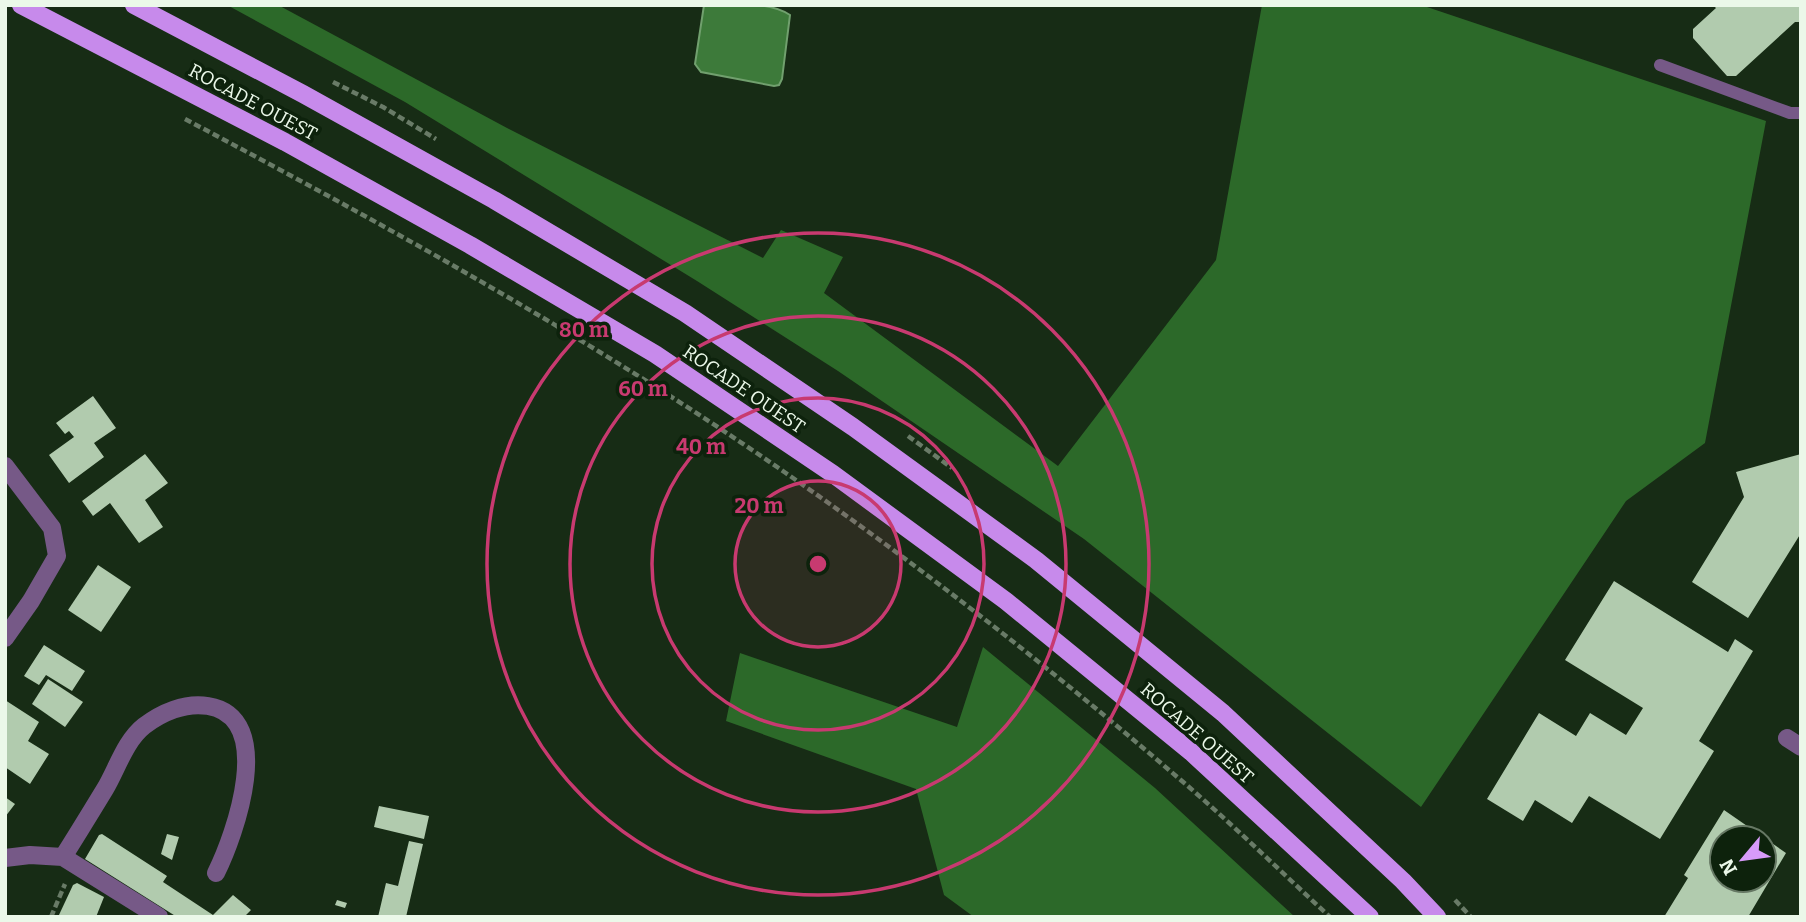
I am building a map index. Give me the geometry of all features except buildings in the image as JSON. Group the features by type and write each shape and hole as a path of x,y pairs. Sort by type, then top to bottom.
{"main road":[{"name":"ROCADE OUEST","path":"21,5 285,142 470,245 656,354 822,466 1006,601 1181,744 1370,917"},
{"name":"ROCADE OUEST","path":"134,5 303,94 494,200 685,313 853,427 1036,560 1223,713 1403,881 1437,917"}],"street":[{"path":"5,466 51,528 57,556 31,601 5,638"},
{"path":"68,861 141,729 169,712 200,704 216,707 236,723 244,739 247,754 233,835 216,873"},
{"path":"5,858 30,855 68,861 159,917"}],"lane":[{"path":"1660,65 1790,113 1801,113"}],"path":[{"path":"176,114 456,267 638,376 819,496 988,622 1171,771 1330,917"},
{"path":"51,917 68,861"}],"shaded area":[{"path":"227,5 278,5 507,128 763,258 781,230 843,257 824,293 1058,466 1216,260 1262,5 1421,5 1766,121 1705,443 1626,501 1421,807 1084,539 838,371 405,102"},
{"path":"704,5 760,5 790,15 779,85 701,72 695,64"},
{"path":"983,647 1155,788 1295,917 974,917 944,895 916,789 726,721 740,653 957,727"}]}
